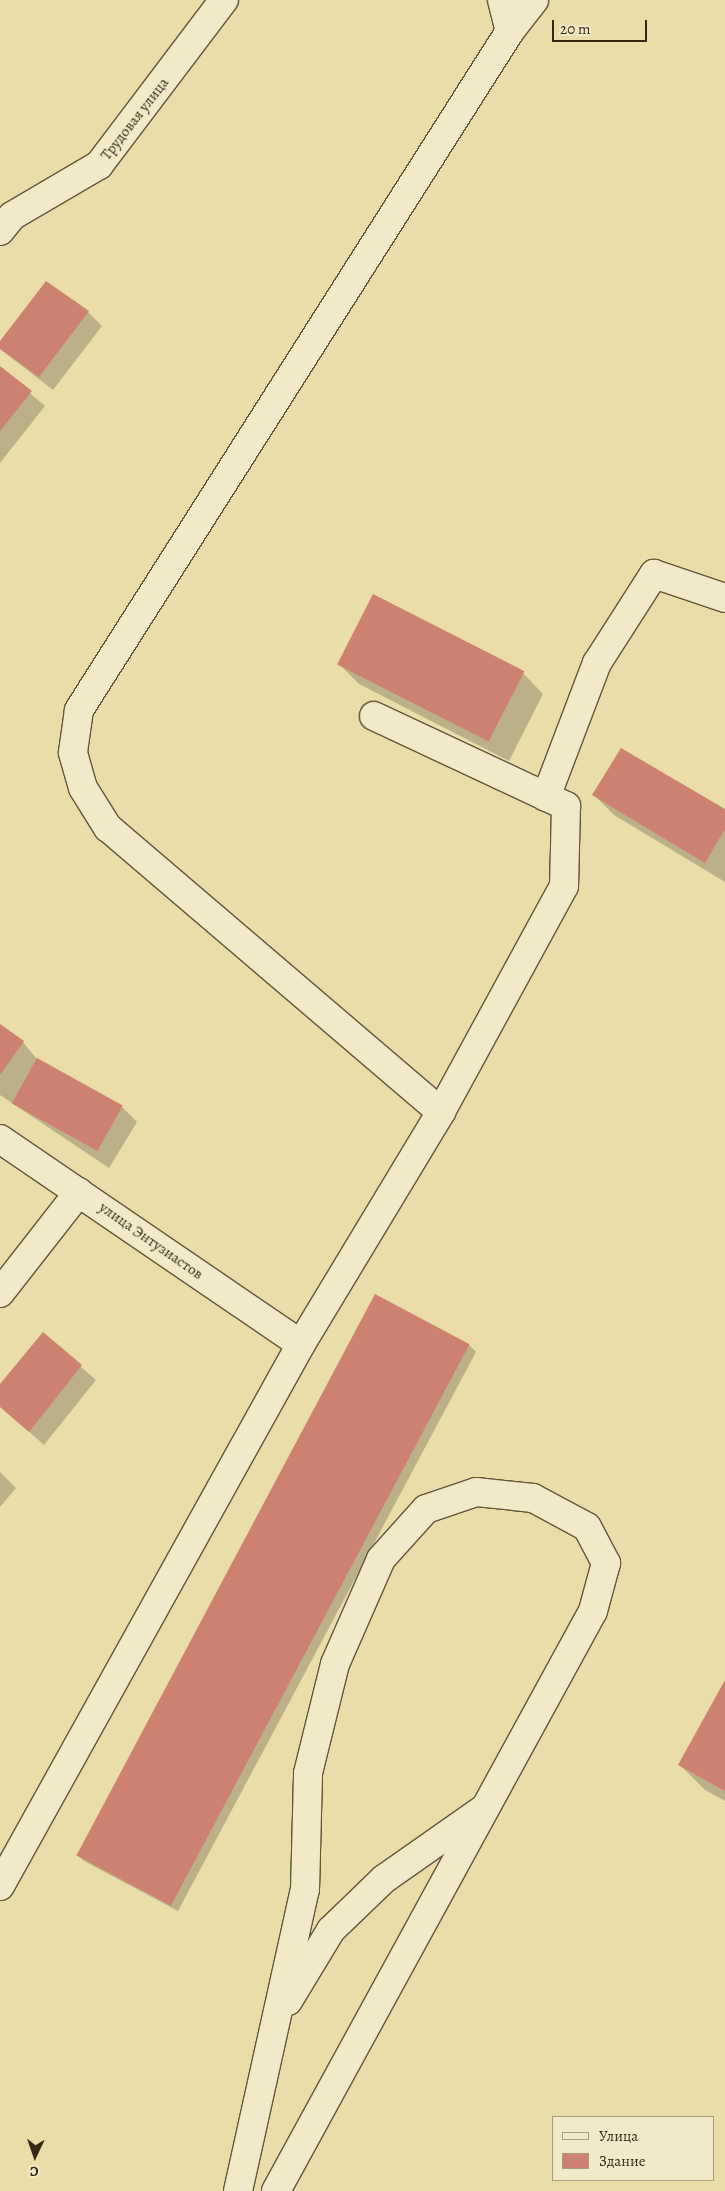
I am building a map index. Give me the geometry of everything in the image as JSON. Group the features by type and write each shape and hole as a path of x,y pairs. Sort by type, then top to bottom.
{"street":[{"name":"Трудовая улица","path":"0,231 12,216 99,166 224,0"},
{"path":"502,0 510,31"},
{"path":"441,1112 108,828 83,788 74,752 79,710 102,669 510,31 534,0"},
{"path":"546,797 597,664 654,574 725,598"},
{"path":"0,1886 301,1344 441,1112 564,886 566,806 374,716"},
{"name":"улица Энтузиастов","path":"0,1139 301,1344"},
{"path":"0,1293 79,1192"},
{"path":"238,2191 305,1890 308,1773 335,1664 381,1558 426,1509 476,1492 533,1498 587,1527 606,1563 593,1611 276,2191"},
{"path":"277,2020 330,1930 384,1879 486,1807"}],"building":[{"path":"46,281 89,311 39,377 0,349 0,341"},
{"path":"0,366 32,391 0,431"},
{"path":"373,594 524,671 489,742 337,664"},
{"path":"621,748 725,809 725,829 705,863 592,795"},
{"path":"0,1024 24,1041 0,1075"},
{"path":"37,1058 123,1106 98,1151 12,1103"},
{"path":"375,1294 469,1344 171,1906 76,1856"},
{"path":"43,1332 82,1365 29,1432 0,1407 0,1384"},
{"path":"725,1680 725,1791 678,1765"}]}
